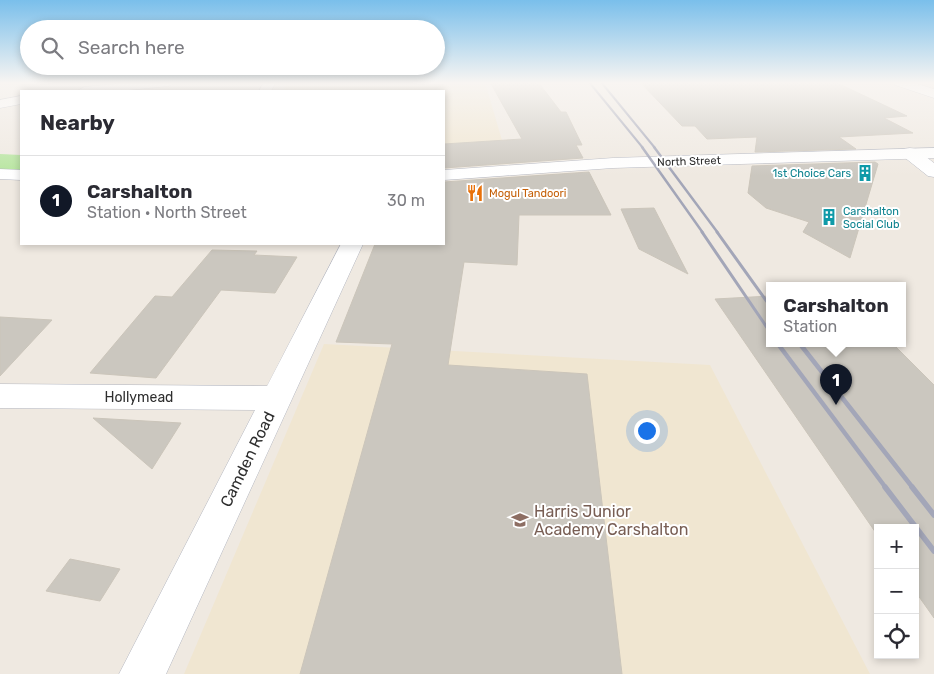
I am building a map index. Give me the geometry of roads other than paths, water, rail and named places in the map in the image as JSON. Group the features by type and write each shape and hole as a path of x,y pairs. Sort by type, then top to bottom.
{"street":[{"name":"North Street","path":"445,175 613,163 934,153"},
{"path":"910,154 934,172"},
{"path":"0,174 20,174"},
{"name":"Camden Road","path":"142,674 352,245"},
{"name":"Hollymead","path":"0,396 277,398"}],"railway":[{"path":"615,113 643,148"},
{"path":"627,113 655,148"},
{"path":"642,147 703,233"},
{"path":"654,147 718,233"},
{"path":"702,232 766,326"},
{"path":"717,232 766,300"},
{"path":"780,347 886,488"},
{"path":"802,347 913,488"},
{"path":"885,487 934,551"},
{"path":"912,487 934,515"}],"place":[{"name":"1st Choice Cars","path":"865,173"},
{"name":"Mogul Tandoori","path":"475,193"},
{"name":"Carshalton Social Club","path":"829,217"},
{"name":"Carshalton","path":"836,405"},
{"name":"Harris Junior Academy Carshalton","path":"520,520"}]}
